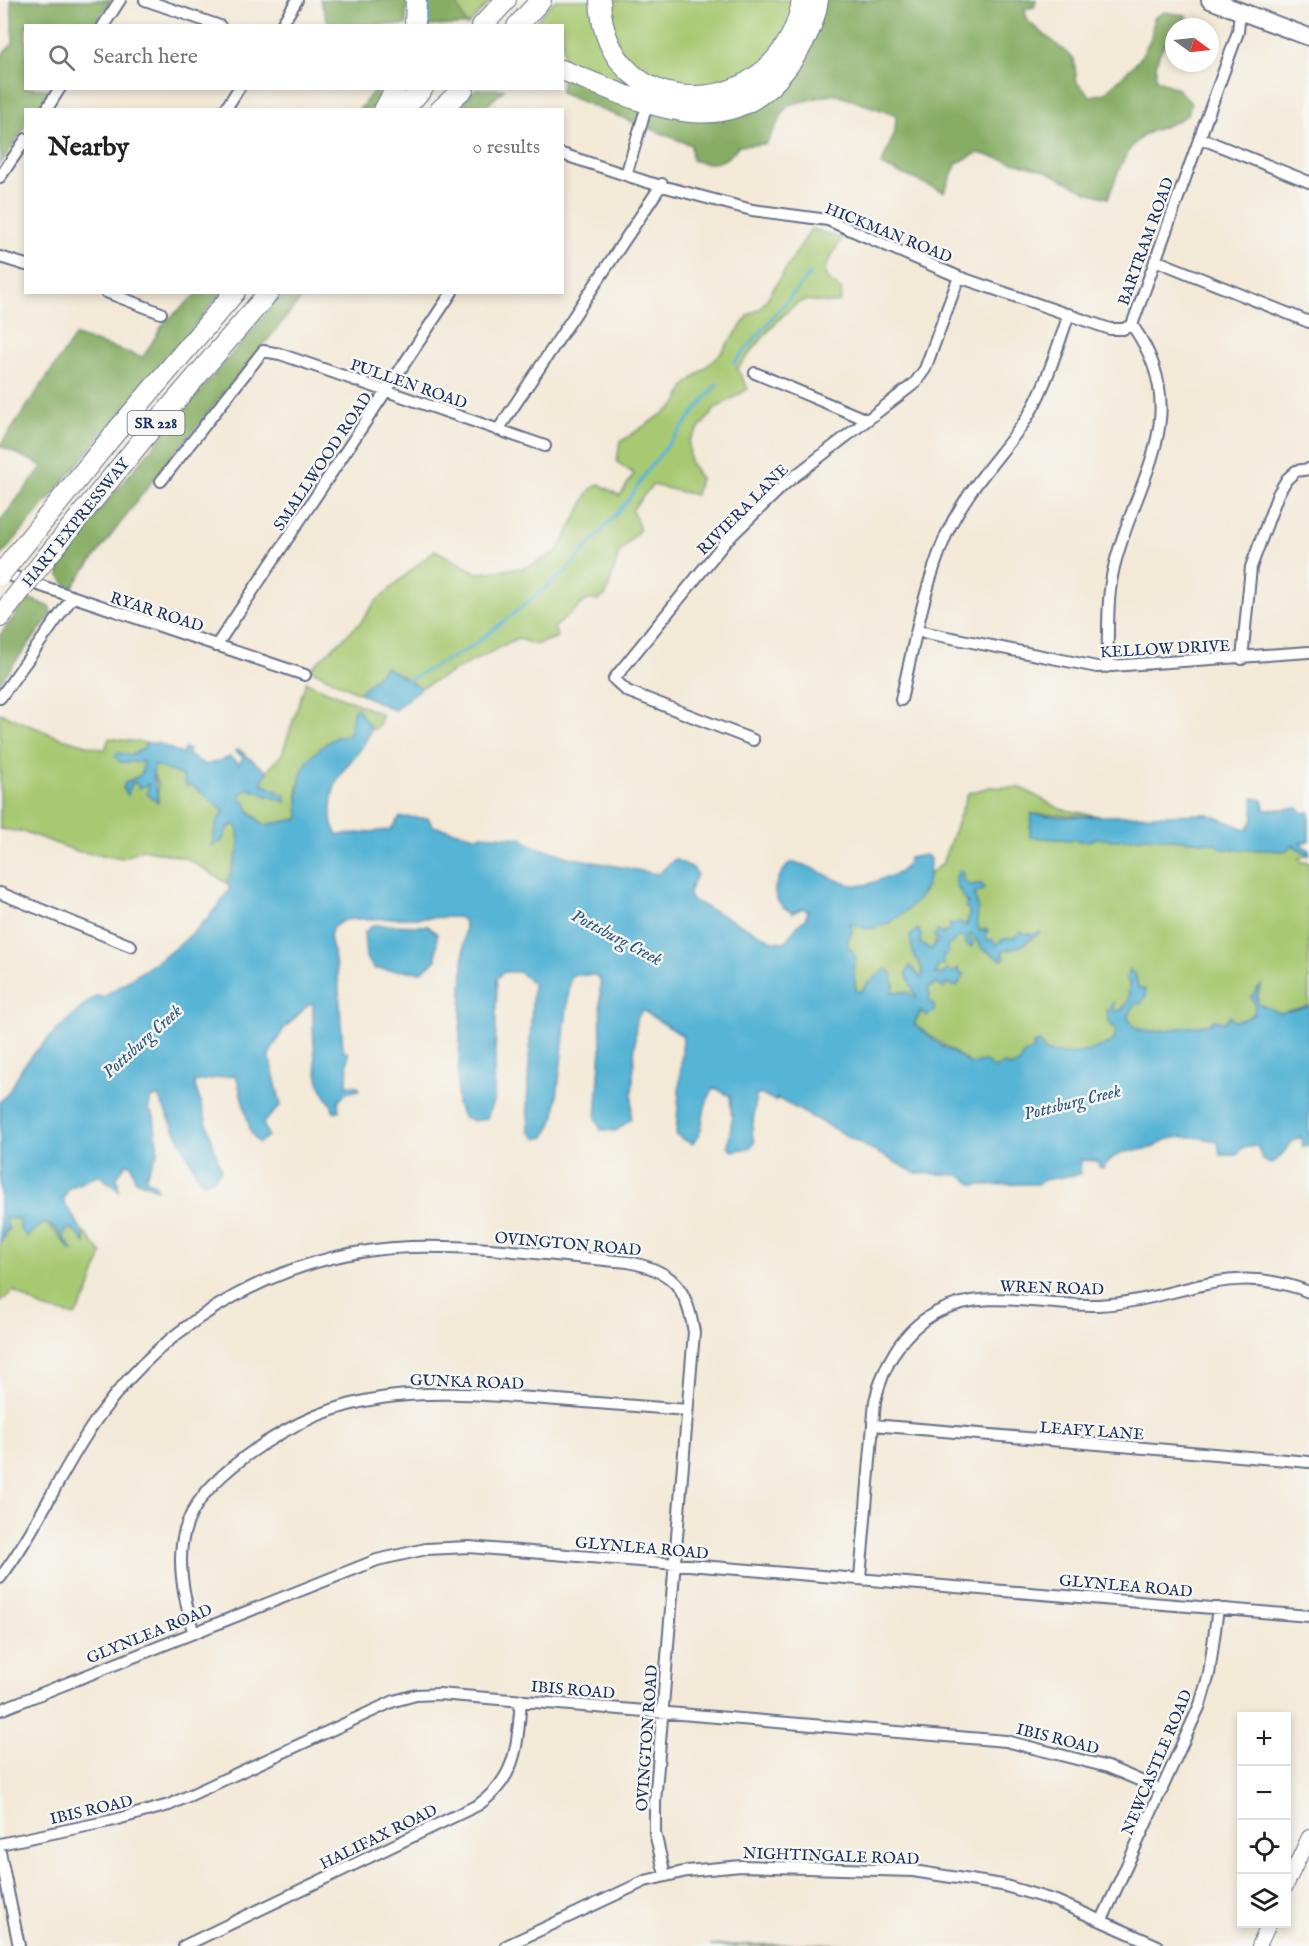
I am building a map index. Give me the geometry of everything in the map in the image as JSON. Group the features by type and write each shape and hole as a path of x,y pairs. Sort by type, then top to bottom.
{"highway":[{"path":"415,24 416,0"},
{"path":"484,24 506,0"},
{"path":"519,24 541,0"},
{"path":"600,0 603,23 621,62 640,80 662,92 684,97 705,98 738,89 770,65 794,28 802,0"},
{"path":"564,71 677,112 693,114 724,111 755,98 777,80 797,54 810,30 818,0"},
{"path":"385,108 395,90"},
{"path":"405,108 421,90"},
{"path":"440,108 455,90"},
{"path":"440,108 462,90"},
{"name":"HART EXPRESSWAY","path":"0,574 119,428 233,294"},
{"name":"HART EXPRESSWAY","path":"5,610 154,425 267,294"}],"main road":[{"path":"1210,0 1241,5 1309,37"}],"street":[{"path":"104,24 120,0"},
{"path":"145,0 214,24"},
{"path":"282,24 297,0"},
{"name":"BARTRAM ROAD","path":"1107,667 1110,589 1114,567 1157,444 1162,422 1158,379 1142,340 1131,325 1238,32 1241,5"},
{"path":"47,108 59,90"},
{"path":"226,108 238,90"},
{"path":"626,175 644,115"},
{"path":"1200,138 1309,182"},
{"path":"0,177 24,142"},
{"name":"HICKMAN ROAD","path":"564,155 626,175 752,210 828,220 959,277 1110,329 1123,329 1131,325"},
{"path":"498,430 662,184"},
{"path":"0,257 24,265"},
{"path":"1155,260 1309,322"},
{"name":"RIVIERA LANE","path":"753,740 627,691 614,679 726,541 786,483 915,383 925,369 959,277"},
{"path":"111,294 160,313"},
{"name":"SMALLWOOD ROAD","path":"216,646 451,294"},
{"path":"901,700 924,600 947,533 975,484 1028,416 1046,379 1069,314"},
{"name":"PULLEN ROAD","path":"161,481 263,351 280,354 545,446"},
{"path":"755,373 867,420"},
{"path":"1242,659 1251,567 1278,494 1287,479 1296,471 1309,469"},
{"name":"RYAR ROAD","path":"0,574 305,675"},
{"path":"0,698 72,598"},
{"name":"KELLOW DRIVE","path":"917,631 1074,663 1107,667 1242,659 1309,652"},
{"path":"0,892 131,946"},
{"name":"OVINGTON ROAD","path":"0,1578 22,1546 99,1415 129,1379 164,1344 199,1318 244,1290 313,1263 340,1256 398,1248 438,1247 628,1262 654,1267 681,1291 690,1308 694,1332 655,1803 656,1833 665,1875"},
{"name":"WREN ROAD","path":"860,1578 873,1425 879,1386 895,1351 916,1327 935,1314 956,1305 1003,1298 1095,1305 1114,1304 1198,1284 1241,1280 1277,1283 1309,1292"},
{"name":"GUNKA ROAD","path":"193,1631 180,1561 186,1526 195,1507 213,1482 241,1460 279,1433 322,1412 374,1398 429,1392 687,1410"},
{"name":"LEAFY LANE","path":"873,1425 1309,1462"},
{"name":"GLYNLEA ROAD","path":"0,1710 193,1631 377,1560 426,1549 469,1547 1309,1616"},
{"name":"NEWCASTLE ROAD","path":"1102,1920 1203,1694 1209,1674 1218,1608"},
{"name":"IBIS ROAD","path":"0,1844 110,1821 169,1805 394,1701 416,1695 439,1694 521,1700 1006,1740 1108,1767 1162,1790"},
{"name":"HALIFAX ROAD","path":"184,1946 491,1796 503,1782 512,1765 521,1700"},
{"path":"1291,1877 1309,1837"},
{"path":"0,1852 19,1946"},
{"name":"NIGHTINGALE ROAD","path":"506,1946 620,1891 665,1875 741,1866 913,1871 1002,1884 1056,1901 1158,1946"},
{"path":"1259,1946 1267,1928"}],"green space":[{"path":"11,0 111,0 95,24 24,24 24,90 50,90 38,108 24,108 24,128 0,164 0,57 13,43"},
{"path":"320,0 407,0 406,24 329,24"},
{"path":"421,0 455,0 466,24 421,24"},
{"path":"455,0 492,0 469,24 466,24"},
{"path":"555,0 596,0 597,16 649,90 645,98 564,63 564,24 533,24"},
{"path":"605,0 797,0 794,15 763,65 698,93 645,77 620,49"},
{"path":"825,0 1036,0 1034,7 1024,9 1028,21 1074,59 1077,83 1091,96 1105,93 1139,60 1151,38 1154,18 1164,12 1186,15 1187,18 1165,18 1165,44 1157,61 1156,79 1178,89 1191,103 1188,114 1174,123 1141,137 1134,144 1123,160 1108,198 1087,192 1046,171 978,153 957,163 944,192 881,165 895,132 896,115 834,94 788,105 766,144 738,146 729,157 718,162 706,163 692,160 691,145 560,93 561,90 564,90 564,78 715,120"},
{"path":"374,90 386,90 376,108 361,108"},
{"path":"475,90 504,90 484,108 458,108"},
{"path":"811,229 842,238 825,268 827,279 842,290 840,302 830,304 807,300 795,305 777,321 737,369 748,389 716,408 689,441 690,462 700,478 696,495 652,485 632,510 640,529 619,553 606,595 599,600 587,600 554,628 558,637 535,645 518,638 421,688 386,667 359,693 310,669 361,622 375,602 435,550 477,573 528,567 559,550 590,490 599,484 620,496 634,474 617,462 620,442 676,405 685,386 721,353 749,315 761,308"},
{"path":"197,294 221,294 0,557 0,521 43,466 0,446 75,336 143,357 164,323"},
{"path":"282,294 305,294 156,476 70,590 59,576 60,557"},
{"path":"28,598 50,607 51,615 0,682 0,635"},
{"path":"306,682 381,714 380,723 375,729 371,729 357,709 349,735 297,786 299,819 264,825 239,800 242,793 249,789 286,802 285,796 261,783 262,777 282,754"},
{"path":"0,713 58,737 105,750 109,738 146,743 143,749 131,755 117,753 120,762 144,761 141,775 125,783 127,794 132,783 150,784 148,794 158,802 158,785 152,771 154,764 183,776 186,786 191,785 221,808 224,814 217,827 222,841 224,833 234,824 240,837 238,853 227,883 186,858 143,849 123,858 79,852 25,832 0,829"},
{"path":"990,787 1021,788 1060,809 1099,816 1031,814 1030,837 1087,841 1097,838 1115,840 1148,837 1215,843 1223,849 1284,851 1293,845 1309,855 1299,858 1301,862 1309,862 1309,1006 1280,1013 1258,1004 1257,987 1254,1014 1245,1019 1229,1023 1213,1020 1211,1024 1150,1032 1135,1028 1127,1016 1133,1007 1137,993 1136,976 1129,975 1128,1001 1122,1010 1113,1011 1112,1003 1109,1021 1116,1030 1115,1040 1094,1050 1075,1054 1034,1049 1019,1064 1009,1067 1005,1064 994,1068 984,1061 971,1064 914,1024 928,1001 928,988 960,974 935,974 947,947 959,937 968,938 971,934 983,949 1002,960 1004,949 1010,950 1032,939 1032,935 1001,940 997,945 989,942 985,935 987,929 979,930 974,913 974,901 981,884 969,885 962,880 964,874 957,886 970,911 966,926 941,934 938,931 932,950 920,943 919,939 912,939 923,976 920,977 914,972 917,998 903,992 891,992 875,981 867,983 861,992 856,990 853,969 855,958 847,943 852,931 850,922 889,923 924,892 930,873 942,864 968,793"},
{"path":"5,1218 20,1219 27,1236 43,1222 72,1249 64,1239 65,1231 72,1228 85,1242 84,1232 102,1254 87,1296 75,1316 42,1308 14,1291 0,1302 0,1243 5,1236"},
{"path":"836,1944 860,1946 710,1946 728,1945"}],"water":[{"path":"386,667 421,688 394,710 359,693"},
{"name":"Pottsburg Creek","path":"357,708 371,729 360,750 342,773 333,793 331,819 337,835 390,830 400,817 428,818 433,826 480,837 481,835 522,838 532,845 568,857 658,874 675,859 693,868 697,874 689,892 690,899 773,941 785,942 805,920 808,911 803,908 793,913 779,903 776,897 776,884 790,863 808,866 843,883 862,885 897,874 909,858 925,855 930,858 927,882 914,904 889,923 879,927 861,928 850,923 852,931 847,943 856,958 853,969 856,990 861,992 885,969 891,971 894,986 892,992 908,992 917,998 906,974 910,966 920,977 923,976 921,965 913,954 910,936 918,929 921,935 920,943 932,950 938,940 934,935 938,931 942,934 950,930 949,925 960,922 967,926 970,911 965,907 968,903 957,886 955,878 959,872 963,871 963,880 970,885 981,884 984,887 983,890 975,892 974,896 979,930 989,931 985,935 988,941 992,939 997,945 1001,940 1015,937 1020,932 1032,935 1041,932 1021,946 1004,950 1001,955 1005,958 1002,960 983,949 971,934 968,938 973,942 972,947 965,944 964,938 959,937 947,947 949,952 943,955 944,965 939,965 935,974 943,974 948,969 953,973 958,968 960,974 964,974 957,987 947,983 943,988 936,983 928,988 930,996 928,1001 934,1004 934,1011 927,1016 920,1011 914,1024 940,1045 971,1064 984,1061 994,1068 1005,1064 1009,1067 1019,1064 1024,1054 1034,1049 1033,1044 1040,1042 1044,1051 1072,1054 1089,1051 1114,1040 1116,1030 1109,1021 1107,1011 1114,1002 1113,1011 1122,1010 1128,1001 1130,984 1126,979 1129,969 1136,976 1138,988 1145,989 1146,996 1141,1004 1136,1003 1127,1017 1135,1028 1150,1032 1211,1024 1213,1020 1225,1022 1230,1016 1233,1021 1245,1019 1254,1014 1255,1005 1251,997 1262,984 1256,999 1259,1004 1280,1013 1309,1006 1309,1145 1303,1147 1301,1137 1296,1139 1275,1162 1270,1164 1263,1160 1257,1146 1242,1148 1237,1155 1220,1155 1218,1142 1183,1137 1168,1139 1156,1147 1120,1154 1108,1161 1103,1168 1100,1168 1097,1161 1081,1160 1080,1174 1044,1180 1038,1184 974,1185 959,1175 915,1173 777,1098 775,1101 764,1095 756,1095 752,1134 755,1141 750,1148 732,1151 728,1145 732,1119 730,1096 715,1088 706,1103 700,1132 692,1144 676,1135 683,1036 642,1010 636,1021 631,1119 616,1131 601,1130 596,1119 601,1048 600,979 594,975 573,975 570,981 555,1116 545,1137 537,1139 529,1131 527,1103 533,983 519,972 504,972 497,978 494,1099 487,1118 475,1121 463,1117 457,1104 465,922 458,917 344,920 333,927 330,936 338,975 343,1050 348,1053 347,1085 358,1086 359,1090 346,1093 338,1102 339,1111 334,1112 323,1092 317,1073 313,1004 309,1004 283,1030 269,1055 281,1105 263,1123 268,1136 259,1143 251,1133 237,1078 234,1075 194,1082 221,1169 214,1179 205,1182 199,1179 158,1096 150,1098 149,1110 154,1116 158,1152 146,1175 147,1181 156,1184 157,1189 135,1180 131,1164 126,1164 117,1177 119,1191 99,1175 69,1188 63,1200 79,1226 85,1243 72,1228 65,1231 64,1239 73,1250 70,1250 56,1229 43,1222 27,1237 20,1229 20,1219 5,1218 9,1230 4,1232 5,1236 0,1243 0,1102 20,1071 44,1043 96,996 103,997 157,962 188,938 230,889 227,883 239,848 238,828 234,824 229,826 222,841 211,846 217,822 224,811 191,785 186,786 183,776 154,765 153,774 158,803 147,794 149,784 139,788 136,783 132,783 128,795 123,788 125,783 141,775 144,762 120,762 115,756 117,753 131,755 143,749 146,743 158,743 182,754 185,748 189,750 188,755 206,765 230,757 239,764 243,757 235,751 238,749 267,772 261,783 285,796 286,802 249,789 242,793 239,800 246,802 249,812 264,825 299,819 300,778 307,762 332,739 349,735 354,709"},
{"path":"1253,798 1263,800 1264,810 1298,808 1303,813 1309,812 1309,841 1300,843 1309,850 1309,855 1293,845 1285,851 1223,849 1215,843 1148,837 1115,840 1097,838 1087,841 1030,837 1031,814 1061,817 1208,814 1246,829 1253,819"},
{"path":"373,925 428,926 437,934 436,960 421,972 375,969 366,958 364,933"}],"waterway":[{"path":"429,0 429,24"},
{"path":"734,363 810,274"},
{"path":"406,681 470,648 567,571 629,499 647,471 717,384"}]}
